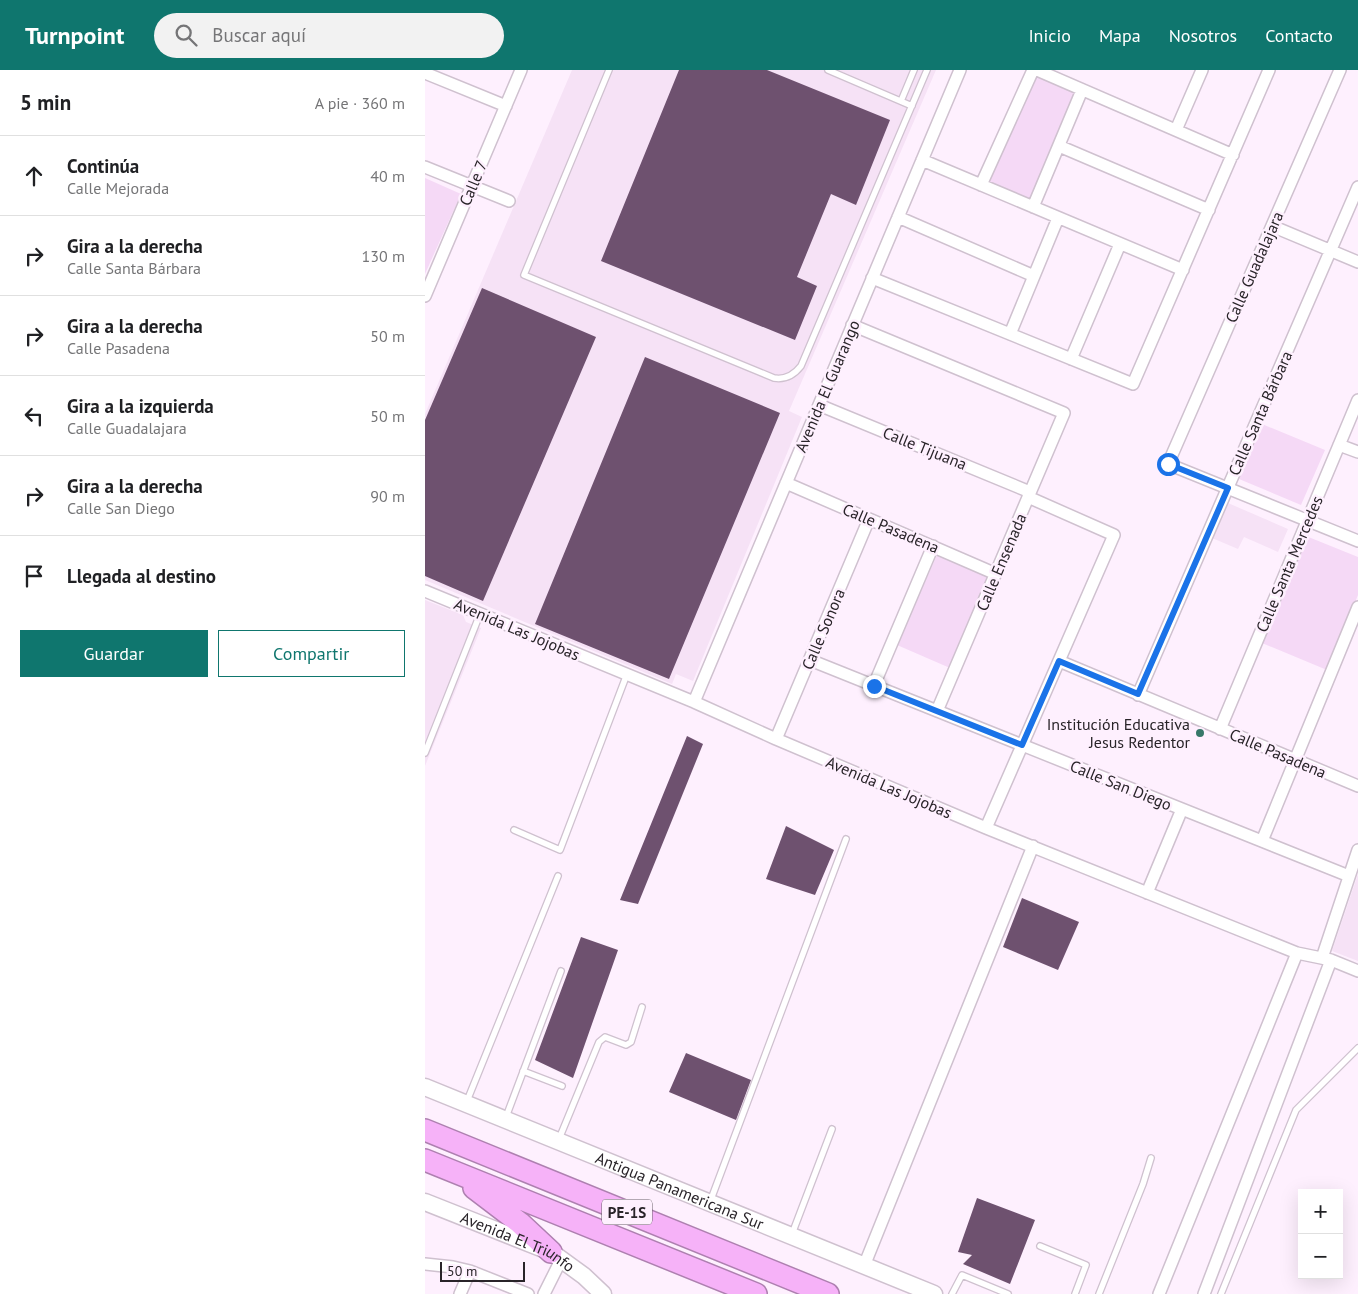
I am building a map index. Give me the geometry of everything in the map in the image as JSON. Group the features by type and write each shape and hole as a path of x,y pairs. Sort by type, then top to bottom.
{"highway":[{"name":"PE-1S","path":"425,1130 828,1294"},
{"name":"PE-1S","path":"425,1160 756,1294"},
{"path":"450,1170 520,1223 556,1255"}],"main road":[{"name":"Antigua Panamericana Sur","path":"425,1087 934,1294"},
{"name":"Avenida El Triunfo","path":"425,1202 556,1255 584,1276 603,1294"}],"street":[{"name":"Calle 7","path":"425,296 521,70"},
{"name":"Avenida El Guarango","path":"694,702 960,70"},
{"path":"981,185 1033,70"},
{"path":"1037,70 1233,155"},
{"path":"1176,130 1202,70"},
{"path":"872,278 1133,384 1269,70"},
{"name":"Calle Guadalajara","path":"1228,488 1168,464 1340,70"},
{"path":"427,72 506,106"},
{"path":"1033,207 1082,90"},
{"path":"1059,146 1209,210"},
{"path":"922,160 1183,270"},
{"path":"425,167 509,201"},
{"name":"Calle Santa Bárbara","path":"1138,694 1358,187"},
{"path":"898,217 1034,276"},
{"path":"1010,334 1058,218"},
{"path":"1272,226 1358,262"},
{"path":"1071,359 1120,244"},
{"name":"Calle Ensenada","path":"852,325 1064,414 937,711"},
{"name":"Calle Santa Mercedes","path":"1220,728 1358,400"},
{"name":"Calle Tijuana","path":"819,405 1029,495 1114,535 1059,661"},
{"path":"1339,445 1358,452"},
{"name":"Calle Pasadena","path":"786,482 996,574"},
{"path":"1228,488 1358,541"},
{"name":"Calle Sonora","path":"776,740 869,518"},
{"path":"874,686 933,546"},
{"name":"Avenida Las Jojobas","path":"425,591 694,702 776,740 986,828 1297,953 1326,959 1358,971"},
{"path":"1262,842 1358,607"},
{"name":"Calle San Diego","path":"810,660 1349,876"},
{"path":"986,828 1059,661"},
{"name":"Calle Pasadena","path":"1059,661 1358,786"},
{"path":"1147,893 1182,809"},
{"path":"863,1266 1033,846"},
{"path":"1204,1294 1326,959 1358,850"},
{"path":"1159,1294 1297,953"},
{"path":"545,1294 556,1255"},
{"path":"425,1264 470,1271 528,1294"},
{"path":"460,1294 470,1271"}],"lane":[{"path":"609,70 523,275 774,378 787,378 797,372 801,366 927,70"},
{"path":"828,70 912,106"},
{"path":"901,101 914,70"},
{"path":"425,753 480,614"},
{"path":"514,830 560,850 627,674"},
{"path":"709,1203 846,839"},
{"path":"466,1103 558,876"},
{"path":"505,1119 561,971"},
{"path":"559,1141 599,1042 605,1037 626,1046 631,1042 642,1007"},
{"path":"1221,1294 1296,1110 1358,1048"},
{"path":"523,1071 562,1086"},
{"path":"791,1236 832,1129"},
{"path":"1099,1294 1143,1184 1151,1158"},
{"path":"1040,1246 1086,1266 1075,1294"},
{"path":"952,1294 963,1275 1008,1294"}],"shaded area":[{"path":"572,70 936,70 789,411 802,417 693,681 676,674 672,684 425,580 425,414"},
{"path":"1035,76 1076,93 1029,201 987,182"},
{"path":"425,178 461,194 425,274"},
{"path":"1262,424 1325,450 1301,505 1239,479"},
{"path":"1228,503 1288,529 1278,552 1244,537 1238,549 1212,538"},
{"path":"1306,536 1358,557 1358,595 1327,670 1262,643"},
{"path":"937,555 989,577 950,668 897,645"},
{"path":"425,600 463,615 466,622 481,628 425,766"},
{"path":"1358,874 1358,961 1332,951"}],"building":[{"path":"679,70 767,70 890,120 856,205 831,194 797,277 817,286 795,340 601,261"},
{"path":"482,288 596,337 483,601 425,576 425,420"},
{"path":"645,357 780,413 669,679 535,624"},
{"path":"687,736 703,744 638,904 620,900"},
{"path":"786,826 834,850 815,895 766,879"},
{"path":"1022,898 1079,922 1058,970 1003,947"},
{"path":"581,937 618,950 573,1078 535,1060"},
{"path":"686,1053 751,1080 736,1120 669,1092"},
{"path":"977,1198 1035,1220 1010,1284 963,1264 972,1255 958,1252"}],"place":[{"name":"Institución Educativa Jesus Redentor","path":"1200,733"}],"route":[{"path":"874,686 1022,745 1059,661 1138,694 1228,488 1168,464"}]}
